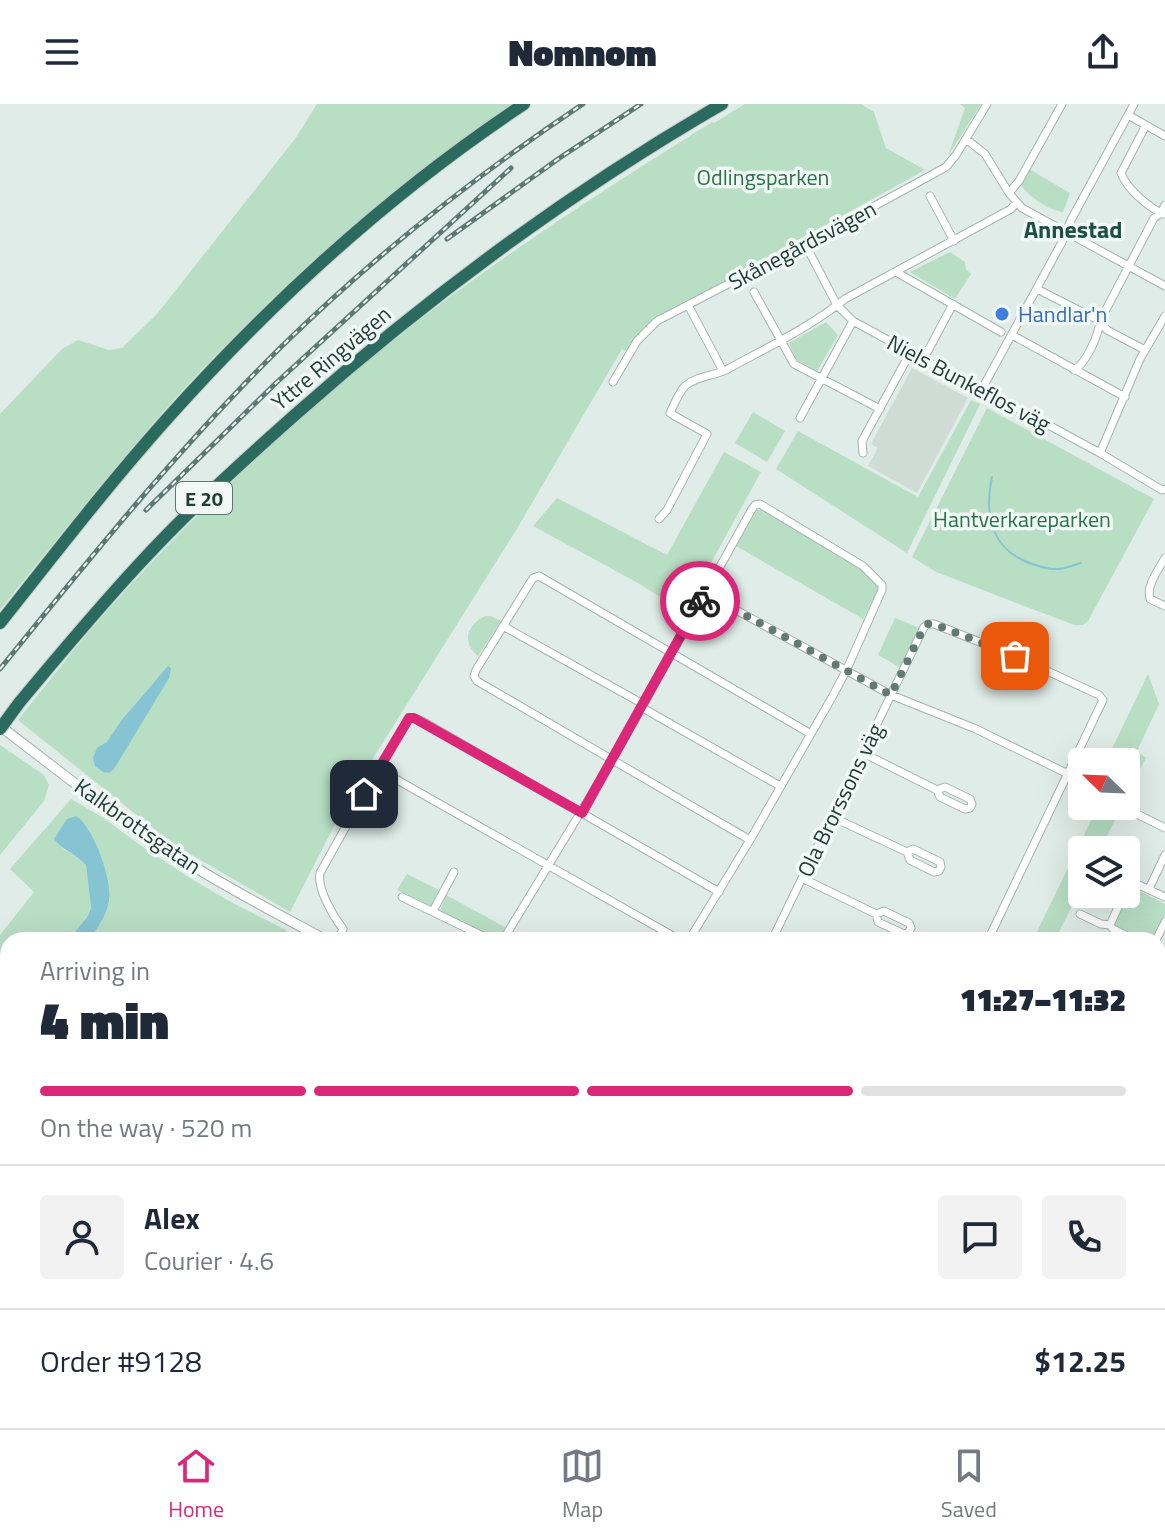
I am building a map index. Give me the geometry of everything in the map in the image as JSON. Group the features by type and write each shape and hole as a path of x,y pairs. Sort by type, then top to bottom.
{"highway":[{"path":"0,623 145,444 221,360 371,219 524,104"},
{"name":"Yttre Ringvägen","path":"0,728 82,627 144,559 244,460 333,381 412,316 561,206 722,104"}],"street":[{"name":"Skånegårdsvägen","path":"613,382 637,341 657,321 946,167 987,104"},
{"path":"1009,193 1019,181 1062,104"},
{"path":"982,389 1134,104"},
{"path":"1128,115 1165,136"},
{"path":"1146,125 1121,173 1127,184 1153,209 1164,211"},
{"path":"966,139 985,154 1022,208 1165,286"},
{"path":"930,196 954,241"},
{"path":"659,519 667,510 707,434 671,414 684,386 723,371 780,340 831,311 845,299 1011,209 1016,203"},
{"path":"1074,370 1080,367 1100,330 1100,321 1154,218 1164,211"},
{"name":"Niels Bunkeflos väg","path":"805,244 837,305 853,321 1165,489"},
{"path":"896,272 1001,332"},
{"path":"1037,289 1100,321 1107,330 1145,350"},
{"path":"754,292 794,364 880,409"},
{"path":"923,360 953,304"},
{"path":"688,305 723,371"},
{"path":"1100,453 1140,359 1165,316"},
{"path":"800,418 853,321"},
{"path":"1012,335 1125,397"},
{"path":"863,453 862,441 910,353"},
{"path":"508,932 582,813 752,509 760,504 863,566 882,585 882,590 846,671 694,932"},
{"path":"1165,558 1149,588 1149,594 1150,599 1165,606"},
{"path":"750,840 477,681 474,676 476,670 533,578 539,576 811,734"},
{"path":"705,593 891,695 976,729 1068,774 992,932"},
{"name":"Ola Brorssons väg","path":"776,932 928,624 1015,656 1099,695 1103,700 1080,748"},
{"path":"503,626 780,786"},
{"path":"342,932 343,929 332,915 318,880 320,873 409,718 422,721 719,892"},
{"name":"Kalkbrottsgatan","path":"0,728 177,856 311,932"},
{"path":"863,753 937,790"},
{"path":"378,769 666,932"},
{"path":"1140,816 1165,828"},
{"path":"832,817 907,852"},
{"path":"1149,889 1165,855"},
{"path":"433,911 454,872"},
{"path":"802,878 876,914 884,911 909,923 909,932"},
{"path":"1140,885 1165,897"},
{"path":"402,897 475,932"},
{"path":"1110,925 1118,908"},
{"path":"876,914 878,922 900,932"},
{"path":"1080,914 1110,925 1116,932"}],"shaded area":[{"path":"912,368 968,398 917,493 868,466 878,448 871,444"}],"green space":[{"path":"317,104 512,104 379,204 255,315 155,421 0,610 0,414 62,349 78,340 109,350 122,348 157,314 295,139"},
{"name":"Odlingsparken","path":"745,104 861,104 874,112 886,148 925,170 654,317 626,351 622,349 518,527 350,795 290,912 173,844 18,720 95,625 182,530 263,452 347,378 435,308 537,235"},
{"path":"960,104 981,104 948,156 965,108"},
{"path":"1029,169 1070,193 1063,212 1045,206 1020,184"},
{"path":"950,252 965,262 971,274 955,299 910,272"},
{"path":"826,322 838,335 817,371 796,359 789,343"},
{"name":"Hantverkareparken","path":"971,400 980,404 907,553 776,469 798,431 918,497"},
{"name":"Hantverkareparken","path":"987,408 1154,499 1083,625 1074,625 936,572 912,557"},
{"path":"753,412 785,431 767,462 735,443"},
{"path":"724,452 761,472 684,612 638,583 533,526 557,498 667,555"},
{"path":"757,510 762,510 862,569 879,590 863,619 736,546"},
{"path":"485,616 501,621 478,656 469,645 468,634 474,624"},
{"path":"895,618 920,628 901,668 878,655"},
{"path":"1148,674 1159,704 1138,748 1112,748"},
{"path":"0,745 44,775 49,785 44,801 0,855"},
{"path":"1140,753 1146,758 1140,770"},
{"path":"71,799 190,878 286,932 95,932 110,898 88,828 63,849 86,865 91,908 88,916 75,932 2,932 34,892 10,869"},
{"path":"1091,820 1115,820 1107,836 1083,836"},
{"path":"1068,868 1068,908 1071,908 1059,932 1037,932"},
{"path":"407,874 439,890 431,906 397,890"},
{"path":"1140,891 1165,904 1165,915 1156,932 1125,932 1113,926 1122,908 1140,908"},
{"path":"446,895 505,927 503,932 483,932 440,911"}],"water":[{"path":"168,666 171,668 169,678 114,769 109,773 103,772 95,766 93,758 97,748 107,742"},
{"path":"76,816 89,830 105,868 109,901 95,932 75,932 91,908 86,865 54,839 67,819"}],"waterway":[{"path":"992,477 990,518 1007,550 1018,558 1047,568 1060,569 1081,563"}],"railway":[{"path":"0,669 170,465 315,314 426,219 583,104"},
{"path":"447,239 641,104"},
{"path":"146,510 276,383 511,168"}],"way so far":[{"path":"700,601 705,593 891,695 928,624 1015,656"}],"place":[{"name":"Handlar'n","path":"1002,314"}],"district":[{"name":"Annestad","path":"1073,229"}],"route":[{"path":"364,794 409,718 414,718 582,813 700,601"}]}
